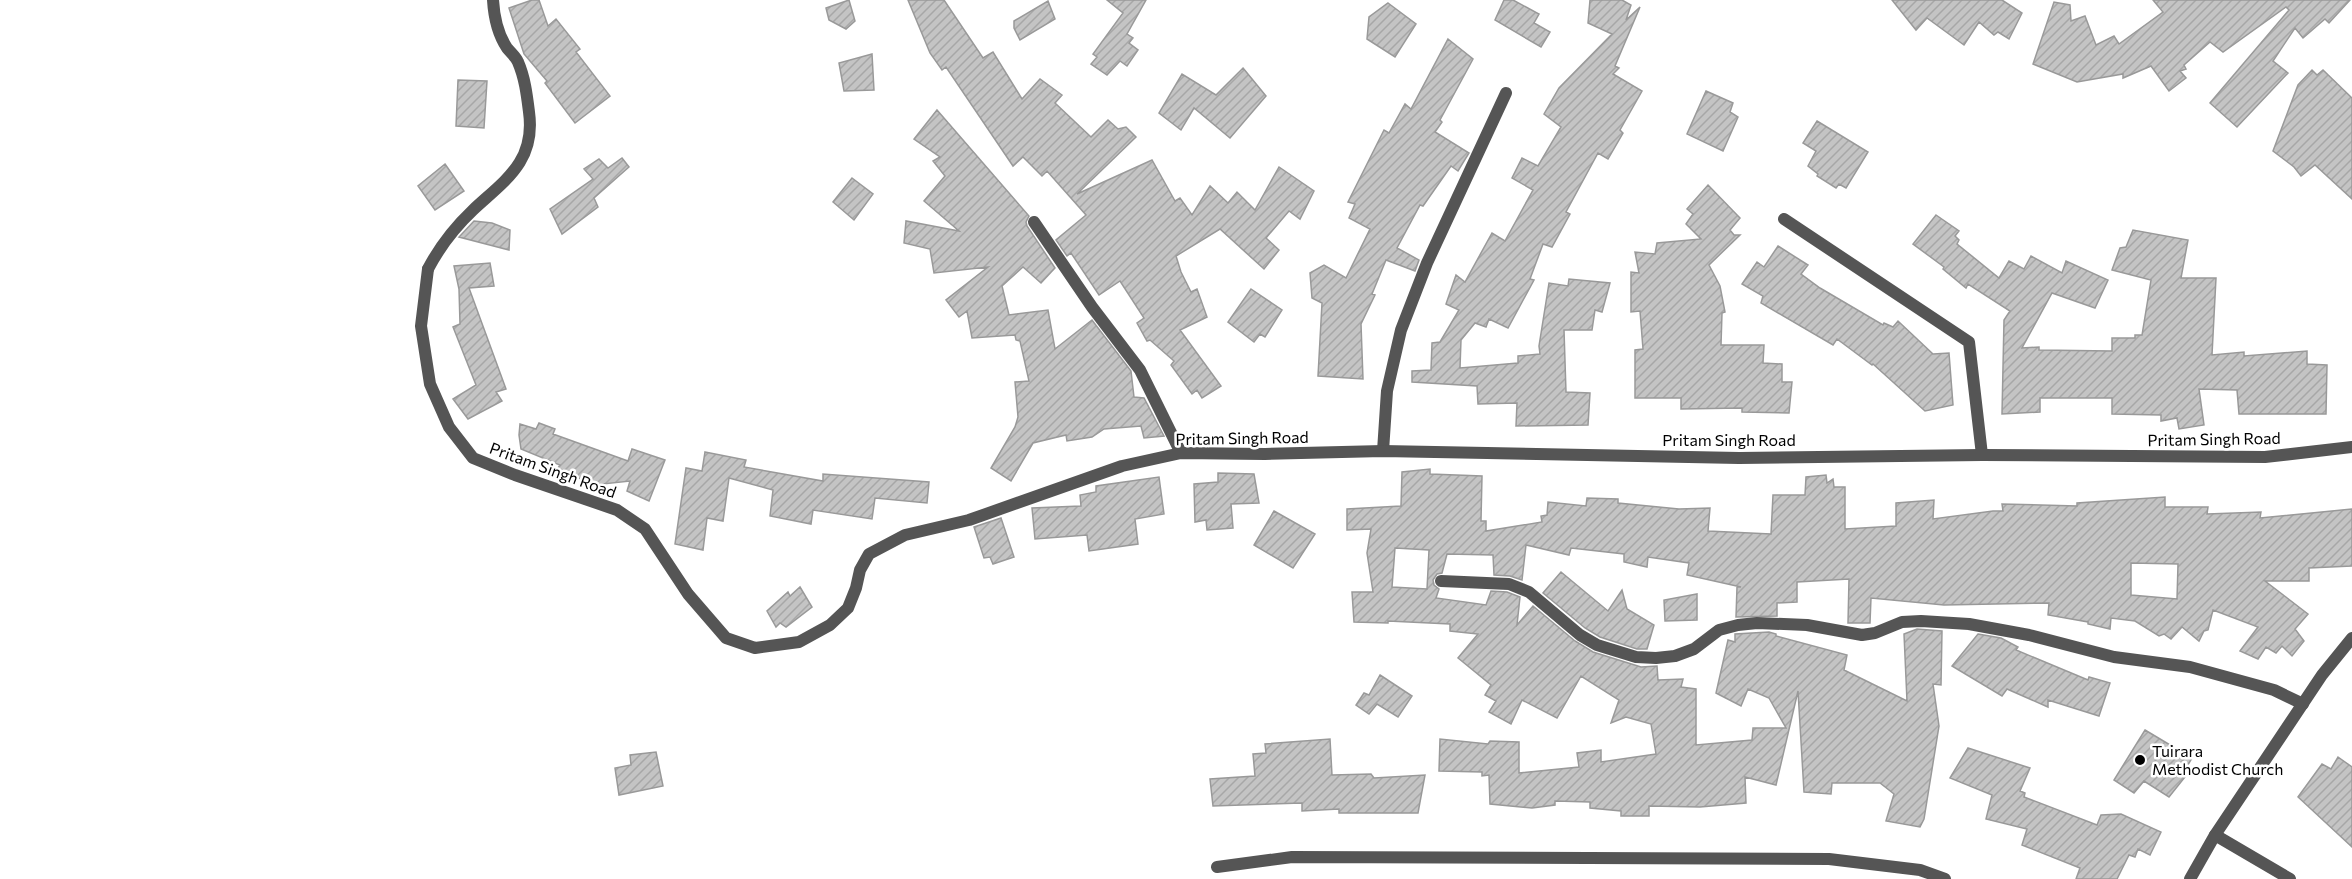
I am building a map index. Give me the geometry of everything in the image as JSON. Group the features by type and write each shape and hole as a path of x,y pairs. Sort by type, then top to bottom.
{"street":[{"name":"Pritam Singh Road","path":"493,0 494,17 500,36 518,60 524,81 530,115 528,143 517,169 508,180 472,211 440,247 428,269 421,326 430,384 448,427 473,458 617,510 645,529 688,594 726,638 755,648 799,642 830,625 848,608 860,570 869,554 905,535 969,520 1122,466 1181,453 1265,454 1383,451 1739,458 1982,455 2265,457 2352,447"},
{"path":"1383,451 1387,391 1401,330 1427,263 1506,93"},
{"path":"1784,219 1970,342 1982,455"},
{"path":"1034,222 1092,308 1140,370 1181,453"},
{"path":"1442,581 1509,584 1529,592 1597,645 1636,657 1675,656 1694,649 1728,626 1747,624 1807,626 1862,635 1875,633 1902,622 1957,623 2029,635 2114,657 2190,667 2274,690 2303,704"},
{"path":"2190,879 2215,835 2322,675 2352,638"},
{"path":"2215,835 2290,879"},
{"path":"1217,867 1292,857 1829,859 1920,870 1945,879"}],"building":[{"path":"532,0 539,0 548,26 556,19 580,49 576,52 610,96 575,123 545,83 547,81 524,54 509,8"},
{"path":"849,0 855,21 846,29 829,20 826,8"},
{"path":"908,0 944,0 983,58 993,52 1022,99 1040,79 1062,95 1055,103 1091,137 1108,120 1118,129 1126,127 1136,137 1077,194 1152,160 1175,201 1180,198 1192,215 1210,186 1228,203 1237,192 1255,210 1279,167 1314,191 1300,219 1289,211 1266,238 1279,250 1264,269 1220,229 1176,256 1191,292 1197,289 1207,317 1180,330 1221,386 1202,398 1197,390 1192,394 1171,365 1174,361 1150,340 1147,341 1137,323 1144,318 1120,281 1099,295 1071,253 1067,256 1056,240 1086,215 1047,171 1042,176 1023,157 1013,166 946,67 942,70 930,53"},
{"path":"1107,0 1146,0 1127,34 1133,38 1129,43 1138,50 1127,66 1120,61 1107,75 1091,64 1097,57 1093,54 1123,13"},
{"path":"1504,0 1513,0 1539,14 1534,23 1550,32 1541,47 1495,20"},
{"path":"1590,0 1622,0 1631,5 1626,20 1640,7 1615,66 1619,68 1613,74 1642,91 1620,130 1623,133 1608,159 1598,153 1566,212 1570,214 1552,247 1543,244 1530,279 1534,280 1508,328 1489,319 1486,327 1475,323 1461,340 1460,368 1518,363 1518,356 1540,354 1539,346 1549,283 1568,286 1569,279 1610,283 1602,312 1595,310 1592,330 1564,330 1566,392 1590,393 1588,425 1516,426 1517,403 1478,404 1477,386 1412,382 1412,371 1431,370 1432,343 1440,342 1459,310 1446,304 1456,275 1465,282 1492,233 1505,241 1533,190 1512,178 1522,158 1538,166 1561,127 1544,114 1559,88 1612,34 1588,23"},
{"path":"1892,0 2002,0 2022,13 2009,39 1998,32 1994,35 1979,22 1964,45 1927,18 1916,30"},
{"path":"2153,0 2350,0 2329,23 2325,19 2303,38 2295,28 2273,61 2288,73 2237,127 2210,103 2289,10 2286,7 2223,52 2210,42 2184,65 2186,69 2180,71 2186,78 2169,91 2151,66 2123,78 2123,74 2077,82 2033,64 2054,2 2070,5 2071,21 2085,16 2096,45 2114,36 2119,44 2163,12"},
{"path":"1048,1 1055,19 1020,40 1014,28 1014,21"},
{"path":"1388,3 1416,24 1395,57 1367,39 1369,17"},
{"path":"1448,39 1473,59 1435,132 1469,153 1458,171 1451,166 1423,206 1420,205 1397,248 1419,260 1415,271 1386,260 1372,294 1375,295 1361,324 1363,379 1318,376 1322,303 1312,298 1310,273 1324,265 1346,278 1370,229 1349,218 1355,204 1348,202 1384,130 1389,133 1405,104 1411,109"},
{"path":"872,54 874,90 844,91 839,63"},
{"path":"1243,68 1266,96 1230,138 1194,108 1181,130 1159,113 1182,74 1216,95"},
{"path":"2312,70 2317,75 2323,70 2352,98 2352,199 2315,165 2301,176 2294,167 2273,151 2298,85"},
{"path":"458,80 487,81 484,128 456,126"},
{"path":"1706,91 1733,103 1730,112 1738,117 1723,151 1687,134"},
{"path":"937,110 1029,216 1027,226 1055,268 1041,283 1023,267 1002,286 1009,315 1048,310 1055,349 1092,320 1131,371 1134,397 1144,398 1164,436 1144,438 1141,426 1104,429 1092,437 1067,441 1066,435 1033,443 1011,481 991,468 1015,427 1018,417 1015,382 1029,381 1020,341 1016,340 1015,335 972,338 967,311 959,317 946,300 988,267 934,273 930,249 904,243 906,221 959,231 924,201 945,176 933,161 940,157 914,139"},
{"path":"1817,121 1868,152 1846,188 1839,184 1836,188 1817,176 1818,174 1808,166 1816,151 1803,143"},
{"path":"622,158 629,167 594,198 598,207 562,234 550,209 593,179 584,169 599,159 608,168"},
{"path":"445,164 464,191 435,210 418,186"},
{"path":"852,178 873,194 854,220 833,202"},
{"path":"1708,185 1740,218 1730,230 1734,235 1740,235 1709,265 1720,286 1725,312 1722,313 1721,345 1764,345 1763,363 1782,364 1782,382 1792,382 1789,413 1742,412 1742,408 1681,409 1681,398 1635,398 1635,350 1643,349 1640,311 1631,312 1631,272 1639,273 1635,252 1655,254 1657,243 1701,239 1686,224 1693,214 1687,209"},
{"path":"1936,215 1959,231 1955,236 1959,240 1957,244 1999,278 2009,261 2024,269 2031,256 2062,273 2066,261 2108,280 2095,308 2052,293 2022,348 2039,347 2039,350 2112,351 2112,338 2135,338 2135,335 2142,335 2151,280 2112,270 2120,248 2126,247 2133,230 2188,240 2181,278 2216,278 2212,355 2244,352 2244,356 2307,351 2307,364 2327,365 2326,414 2239,414 2237,390 2199,389 2204,425 2179,429 2177,418 2161,421 2161,415 2112,414 2112,398 2040,398 2040,412 2002,414 2004,320 2010,311 1968,284 1966,288 1943,269 1944,267 1913,244"},
{"path":"474,221 492,223 510,230 509,250 459,237"},
{"path":"1778,246 1808,265 1801,274 1820,288 1883,325 1884,323 1893,327 1898,321 1933,354 1949,353 1953,405 1925,411 1873,364 1837,339 1833,345 1761,303 1763,296 1742,284 1757,262 1764,267"},
{"path":"490,263 494,286 469,288 506,389 496,392 502,401 468,419 453,399 476,385 453,327 460,324 459,289 454,266"},
{"path":"1251,289 1282,310 1265,337 1260,334 1254,342 1228,322"},
{"path":"539,423 555,429 553,434 628,461 632,449 665,460 649,501 627,491 630,481 593,485 558,468 560,465 521,449 520,424 536,429"},
{"path":"705,452 746,460 744,467 823,481 823,474 929,482 927,503 875,498 872,519 813,510 811,524 770,516 773,490 729,478 723,521 707,518 703,550 675,544 686,468 702,471"},
{"path":"1430,469 1430,474 1482,476 1481,521 1486,521 1486,531 1542,522 1541,516 1547,515 1548,502 1586,506 1587,498 1618,499 1618,503 1679,509 1710,508 1708,531 1771,534 1773,495 1805,495 1806,477 1826,475 1827,483 1833,479 1834,487 1845,487 1845,529 1896,526 1896,503 1934,500 1933,519 2003,511 2002,504 2077,506 2077,503 2165,497 2165,507 2208,507 2207,514 2261,512 2260,518 2352,509 2352,566 2309,568 2309,581 2265,581 2308,614 2295,629 2304,641 2292,656 2282,646 2276,653 2266,647 2258,659 2240,651 2258,627 2213,610 2208,630 2204,631 2199,641 2182,627 2171,639 2164,634 2159,636 2135,621 2111,618 2110,629 2088,624 2088,622 2048,615 2049,603 1944,605 1871,598 1870,623 1848,623 1849,579 1797,582 1797,602 1777,603 1777,616 1736,617 1737,587 1741,587 1687,575 1689,563 1648,557 1647,567 1624,562 1624,554 1571,548 1569,555 1526,545 1522,580 1510,576 1494,575 1493,555 1447,554 1442,573 1437,574 1433,580 1434,585 1439,589 1436,598 1486,605 1491,591 1507,592 1520,597 1517,625 1533,606 1575,641 1593,652 1641,667 1657,666 1658,680 1683,679 1681,687 1696,689 1696,745 1752,740 1753,728 1786,728 1769,698 1748,689 1741,706 1716,693 1728,640 1735,642 1735,634 1769,632 1776,636 1847,655 1844,670 1907,701 1904,634 1917,629 1942,631 1941,685 1933,684 1939,726 1924,819 1920,827 1886,821 1894,794 1880,783 1832,783 1831,794 1804,792 1798,691 1776,785 1745,777 1746,803 1700,807 1649,806 1649,816 1621,816 1621,811 1590,808 1590,802 1555,801 1555,805 1532,808 1490,804 1489,775 1482,776 1482,772 1439,771 1440,739 1488,744 1490,741 1519,742 1519,773 1579,767 1577,753 1601,750 1601,762 1656,754 1651,724 1626,717 1611,723 1619,700 1581,676 1557,718 1522,700 1511,724 1489,712 1496,701 1485,695 1491,685 1458,658 1478,634 1450,631 1450,624 1354,622 1352,592 1373,592 1367,553 1371,529 1347,530 1347,509 1401,506 1402,472","holes":["1395,548 1429,550 1427,589 1392,587","2131,563 2178,564 2177,599 2131,595"]},
{"path":"1218,473 1254,474 1259,503 1231,504 1233,528 1207,530 1206,520 1195,522 1194,484 1218,482"},
{"path":"1159,477 1164,514 1135,519 1138,544 1089,551 1087,535 1035,539 1032,508 1081,506 1080,495 1096,492 1096,486"},
{"path":"1274,511 1315,534 1293,568 1254,545"},
{"path":"1001,518 1014,557 993,564 990,557 984,558 974,527"},
{"path":"1561,572 1608,611 1622,590 1627,609 1654,625 1647,649 1637,649 1600,637 1585,628 1543,593"},
{"path":"800,587 812,607 786,627 780,623 776,627 767,611 788,592 790,596"},
{"path":"1697,594 1697,620 1665,621 1664,600"},
{"path":"1978,634 2001,638 2018,647 2016,650 2088,680 2089,677 2110,683 2099,716 2048,700 2048,707 2007,689 2002,696 1952,666"},
{"path":"1380,675 1412,696 1398,717 1377,704 1369,714 1356,705 1364,693 1369,695"},
{"path":"2145,730 2192,758 2182,775 2185,777 2169,797 2144,781 2134,793 2114,780"},
{"path":"1330,739 1332,775 1371,774 1374,778 1425,775 1418,813 1339,813 1339,809 1302,811 1302,803 1213,806 1210,779 1255,776 1253,754 1266,753 1265,744"},
{"path":"1968,748 2030,768 2020,791 2025,793 2024,797 2097,825 2101,815 2121,814 2161,832 2150,855 2138,849 2135,857 2129,855 2117,879 2076,879 2080,868 2022,845 2027,829 1986,819 1992,795 1950,778"},
{"path":"656,752 663,786 619,795 615,768 631,765 630,755"},
{"path":"2338,757 2352,767 2352,847 2298,797 2322,764 2331,769"}],"place":[{"name":"Tuirara Methodist Church","path":"2140,760"}]}
